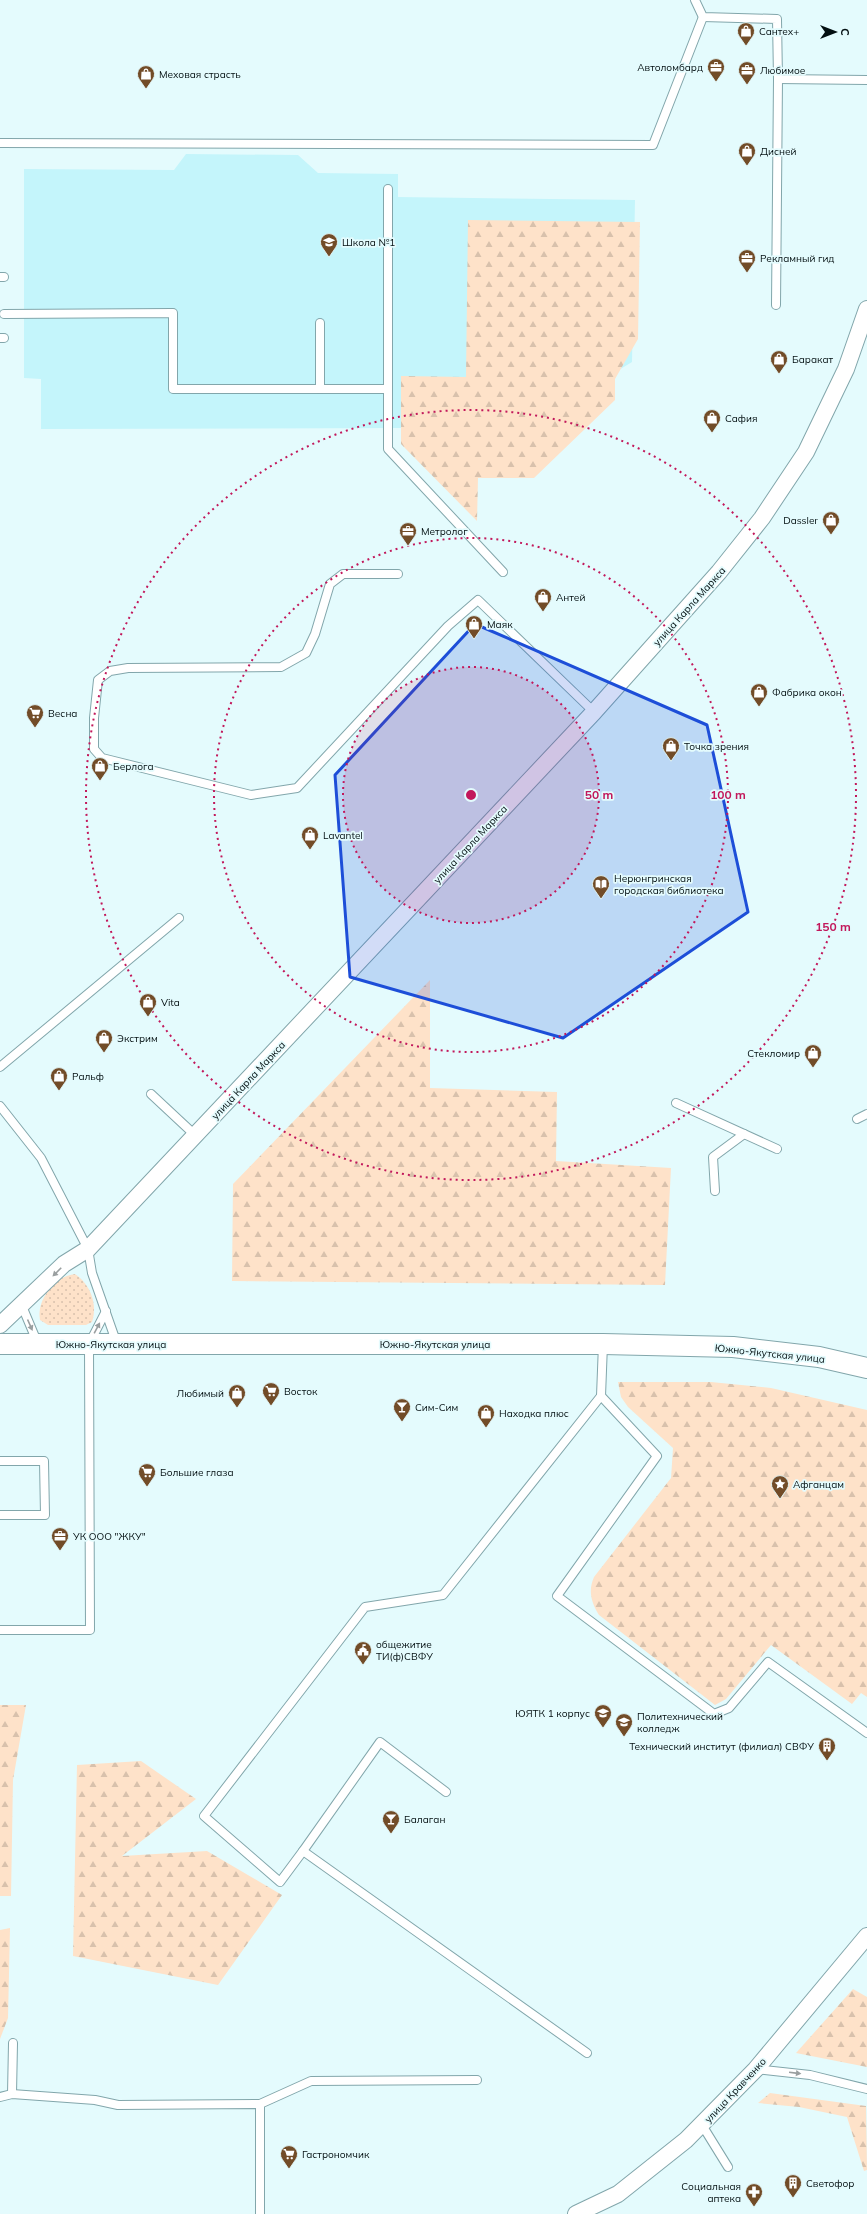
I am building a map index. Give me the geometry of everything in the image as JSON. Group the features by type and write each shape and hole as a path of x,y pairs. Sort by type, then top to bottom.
{"street":[{"name":"улица Карла Маркса","path":"0,1325 22,1306 64,1264 88,1250 594,712 719,572 762,518 806,452 846,369 867,309"},
{"name":"Южно-Якутская улица","path":"0,1344 603,1344 734,1347 819,1357 867,1368"},
{"name":"улица Кравченко","path":"576,2214 618,2194 644,2175 702,2124 756,2069 867,1936"}],"lane":[{"path":"0,143 654,145 704,17 695,0"},
{"path":"704,17 777,18 778,79 776,305"},
{"path":"778,79 867,80"},
{"path":"388,189 388,449 503,572"},
{"path":"4,314 173,313 173,389 388,389"},
{"path":"320,323 320,389"},
{"path":"398,574 343,574 330,584 315,634 306,653 281,667 128,668 110,671 98,680 94,718 94,749 102,758 251,795 297,788 448,626 478,600 594,712"},
{"path":"0,1068 179,918"},
{"path":"151,1094 196,1136"},
{"path":"676,1103 777,1149"},
{"path":"0,1106 41,1158 88,1250 92,1273 117,1344"},
{"path":"857,1120 867,1114"},
{"path":"715,1191 713,1157 744,1134"},
{"path":"22,1306 39,1344"},
{"path":"0,1630 90,1630 89,1344 106,1311"},
{"path":"446,1792 380,1742 280,1882 204,1816 365,1607 443,1595 601,1396 603,1344"},
{"path":"601,1396 657,1456 557,1596 714,1714 729,1708 768,1662 867,1732"},
{"path":"0,1461 44,1461 45,1507 45,1515 0,1515"},
{"path":"303,1851 587,2053"},
{"path":"12,2094 13,2043"},
{"path":"756,2069 810,2075 867,2088"},
{"path":"0,2097 12,2094 95,2100 118,2105 260,2104 311,2081 477,2080"},
{"path":"260,2104 260,2214"},
{"path":"702,2124 728,2167"}],"highlighted area":[{"path":"475,624 707,725 748,912 563,1038 350,977 335,775"}],"shaded area":[{"name":"Школа №1","path":"186,154 298,155 318,173 398,174 398,197 635,200 632,362 499,443 401,428 41,429 41,379 24,378 24,169 174,170"}],"green space":[{"path":"468,220 640,222 638,339 615,379 615,400 534,478 478,478 477,521 401,444 401,376 466,377"},
{"path":"430,980 430,1088 557,1092 556,1161 671,1168 665,1285 232,1281 233,1184"},
{"path":"75,1274 89,1289 94,1308 92,1322 86,1325 48,1325 40,1320 41,1305 48,1290 61,1279"},
{"path":"618,1382 711,1382 771,1388 867,1410 867,1697 861,1693 852,1704 771,1645 726,1699 715,1705 599,1615 591,1596 591,1587 594,1577 671,1478 673,1448 628,1407 621,1397"},
{"path":"0,1705 26,1705 13,1780 11,1896 0,1896"},
{"path":"141,1761 196,1799 122,1856 207,1851 282,1895 218,1985 73,1956 77,1765"},
{"path":"10,1928 8,2018 0,2039 0,1930"},
{"path":"853,1989 867,1997 867,2067 796,2053"},
{"path":"770,2093 866,2106 867,2170 864,2171 847,2117 799,2107 758,2103"}],"place":[{"name":"Сантех+","path":"746,46"},
{"name":"Автоломбард","path":"716,82"},
{"name":"Любимое","path":"747,85"},
{"name":"Меховая страсть","path":"146,89"},
{"name":"Дисней","path":"747,166"},
{"name":"Школа №1","path":"329,257"},
{"name":"Рекламный гид","path":"747,273"},
{"name":"Баракат","path":"779,374"},
{"name":"Сафия","path":"712,433"},
{"name":"Dassler","path":"831,535"},
{"name":"Метролог","path":"408,546"},
{"name":"Антей","path":"543,612"},
{"name":"Маяк","path":"474,639"},
{"name":"Фабрика окон","path":"759,707"},
{"name":"Весна","path":"35,728"},
{"name":"Точка зрения","path":"671,761"},
{"name":"Берлога","path":"100,781"},
{"name":"Lavantel","path":"310,850"},
{"name":"Нерюнгринская городская библиотека","path":"601,899"},
{"name":"Vita","path":"148,1017"},
{"name":"Экстрим","path":"104,1053"},
{"name":"Стекломир","path":"813,1068"},
{"name":"Ральф","path":"59,1091"},
{"name":"Восток","path":"271,1406"},
{"name":"Любимый","path":"237,1408"},
{"name":"Сим-Сим","path":"402,1422"},
{"name":"Находка плюс","path":"486,1428"},
{"name":"Большие глаза","path":"147,1487"},
{"name":"Афганцам","path":"780,1499"},
{"name":"УК ООО \"ЖКУ\"","path":"60,1551"},
{"name":"общежитие ТИ(ф)СВФУ","path":"363,1665"},
{"name":"ЮЯТК 1 корпус","path":"603,1728"},
{"name":"Политехнический колледж","path":"624,1737"},
{"name":"Технический институт (филиал) СВФУ","path":"827,1761"},
{"name":"Балаган","path":"391,1834"},
{"name":"Гастрономчик","path":"289,2169"},
{"name":"Светофор","path":"793,2198"},
{"name":"Социальная аптека","path":"754,2207"}]}
